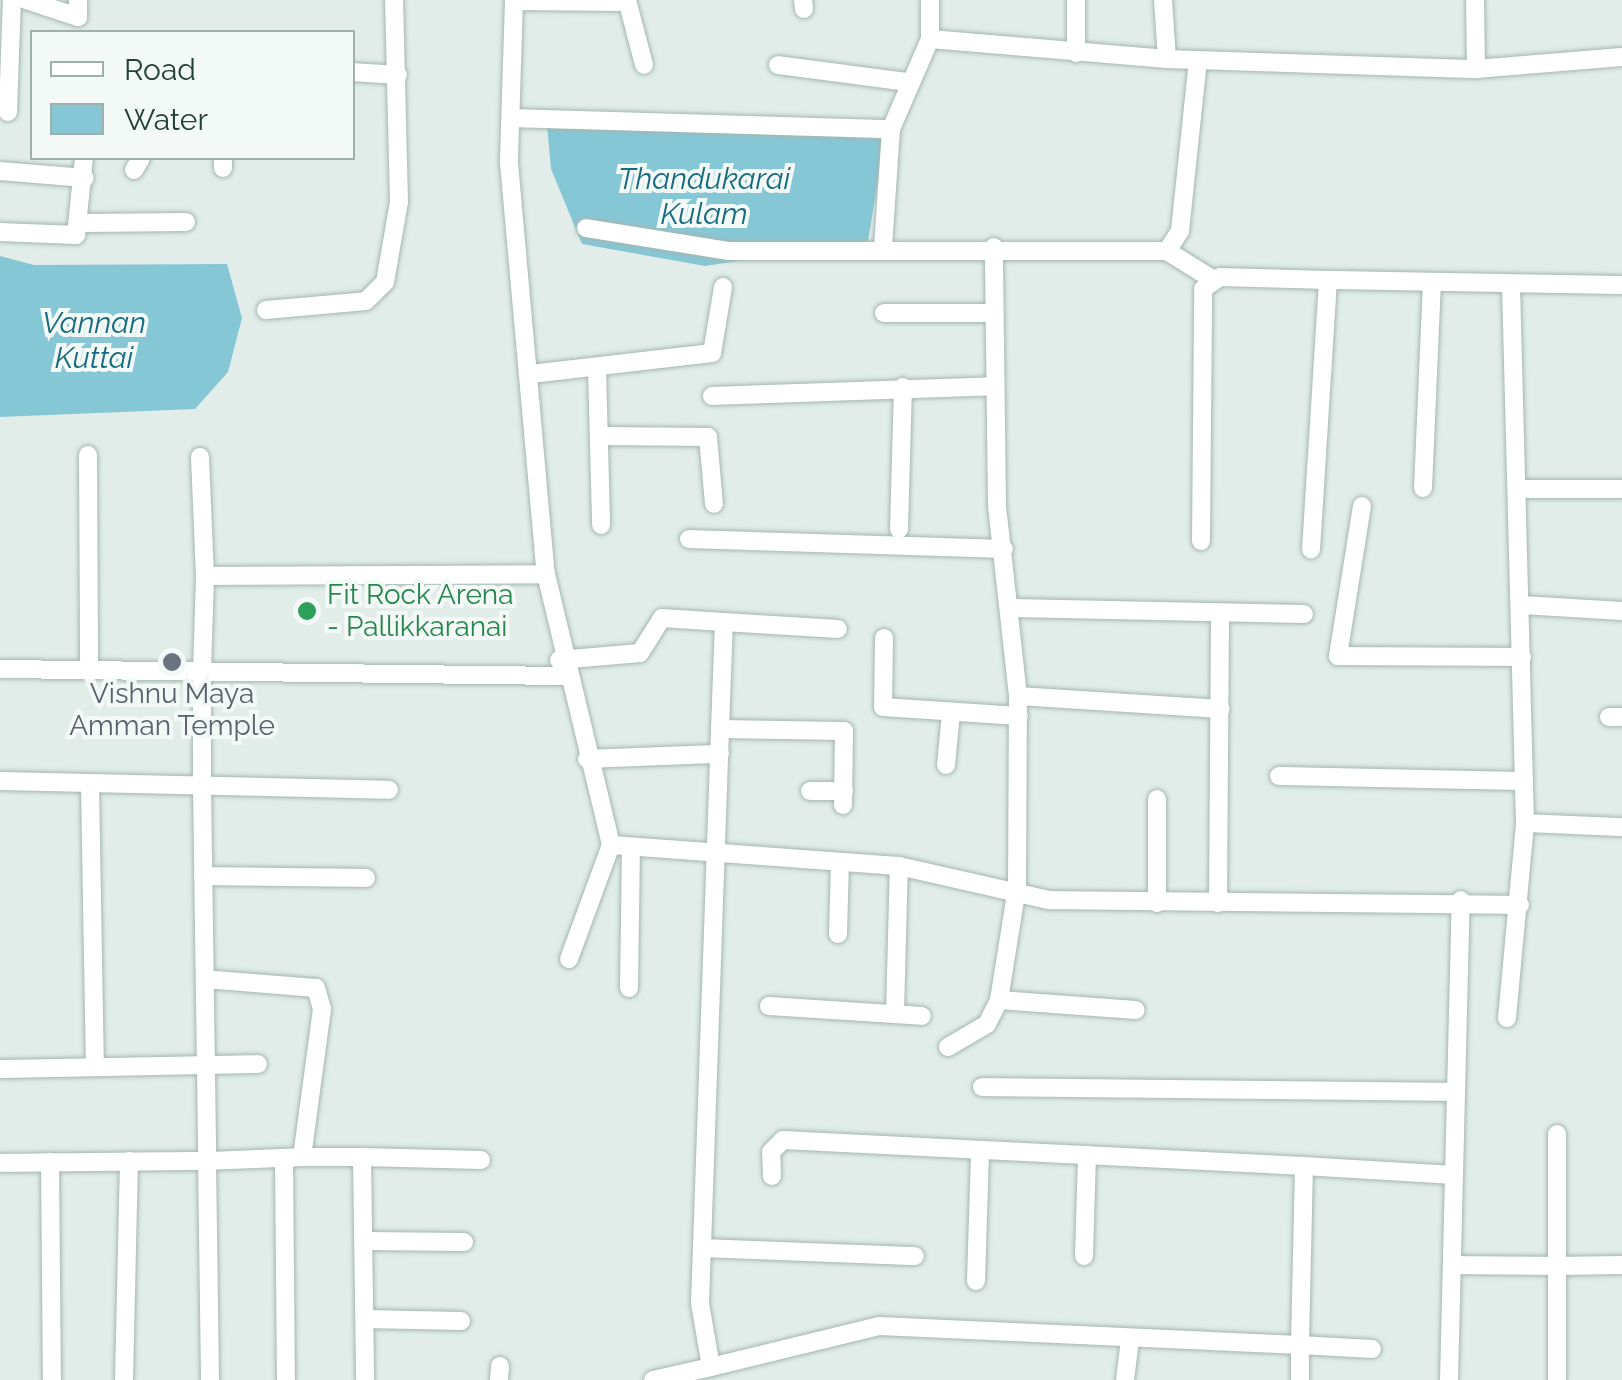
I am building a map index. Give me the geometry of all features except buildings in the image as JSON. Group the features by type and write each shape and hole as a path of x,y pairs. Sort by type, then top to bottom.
{"street":[{"path":"8,112 12,0"},
{"path":"26,0 78,16"},
{"path":"266,310 380,292 400,202 394,0"},
{"path":"569,960 610,844 562,668 546,574 511,118 514,0 627,1 644,65"},
{"path":"883,247 892,129 907,82 930,39 930,0"},
{"path":"1076,0 1076,53"},
{"path":"1163,0 1167,59"},
{"path":"1475,0 1476,69"},
{"path":"930,39 1198,61 1476,69 1622,57"},
{"path":"1166,251 1180,231 1198,61"},
{"path":"778,66 907,82"},
{"path":"355,72 398,75"},
{"path":"511,118 892,129"},
{"path":"83,223 84,160"},
{"path":"0,172 85,178"},
{"path":"0,232 65,237 83,223 186,222"},
{"path":"586,228 728,251 883,247 1166,251 1212,279 1622,285"},
{"path":"948,1047 987,1024 998,1000 1018,888 1019,716 992,386 994,247"},
{"path":"1201,541 1200,295 1212,279"},
{"path":"1311,549 1328,280"},
{"path":"1423,488 1432,282"},
{"path":"1507,1018 1520,905 1524,824 1522,606 1511,282"},
{"path":"530,374 712,353 724,287"},
{"path":"884,313 993,314"},
{"path":"597,368 602,525"},
{"path":"712,396 992,386"},
{"path":"899,529 903,387"},
{"path":"599,436 708,437 714,504"},
{"path":"88,456 88,665"},
{"path":"200,457 205,576 202,785 210,1380"},
{"path":"1519,490 1622,489"},
{"path":"1362,506 1338,656 1522,657"},
{"path":"689,539 1004,549"},
{"path":"205,576 546,574"},
{"path":"1522,606 1622,611"},
{"path":"1012,608 1304,614"},
{"path":"1218,903 1220,613"},
{"path":"0,669 88,665 202,672 562,668 640,653 662,618 838,629"},
{"path":"711,1366 704,1248 722,854 720,729 724,622"},
{"path":"884,638 883,706 1019,716"},
{"path":"1018,696 1221,709"},
{"path":"946,765 951,712"},
{"path":"720,729 844,731 844,798 810,791"},
{"path":"587,760 720,754"},
{"path":"1279,776 1524,781"},
{"path":"0,781 389,790"},
{"path":"90,786 95,1067"},
{"path":"1156,903 1157,799"},
{"path":"1524,824 1622,827"},
{"path":"610,844 631,850 898,866 1018,888 1049,900 1461,900 1520,905"},
{"path":"629,988 631,850"},
{"path":"838,934 840,862"},
{"path":"895,1014 898,866"},
{"path":"204,876 366,878"},
{"path":"1449,1380 1461,900"},
{"path":"204,979 316,988 322,1009 293,1158 286,1380"},
{"path":"998,1000 1136,1010"},
{"path":"769,1006 922,1016"},
{"path":"0,1069 258,1064"},
{"path":"982,1087 1456,1092"},
{"path":"1556,1380 1557,1134"},
{"path":"772,1176 771,1152 783,1140 1454,1176"},
{"path":"976,1281 980,1152"},
{"path":"1084,1256 1087,1155"},
{"path":"362,1157 365,1380"},
{"path":"0,1163 362,1157 481,1160"},
{"path":"50,1162 52,1380"},
{"path":"124,1380 130,1162"},
{"path":"1300,1380 1304,1166"},
{"path":"364,1241 464,1242"},
{"path":"704,1248 915,1256"},
{"path":"1452,1265 1622,1265"},
{"path":"365,1319 461,1321"},
{"path":"653,1380 879,1326 1372,1349"},
{"path":"1125,1380 1130,1340"}],"water":[{"name":"Thandukarai Kulam","path":"572,118 885,139 868,241 705,266 582,244 551,169 547,125"},
{"name":"Vannan Kuttai","path":"0,256 34,265 227,264 242,318 228,372 195,409 0,417"}],"place":[{"name":"Fit Rock Arena - Pallikkaranai","path":"307,611"},
{"name":"Vishnu Maya Amman Temple","path":"172,662"}]}
